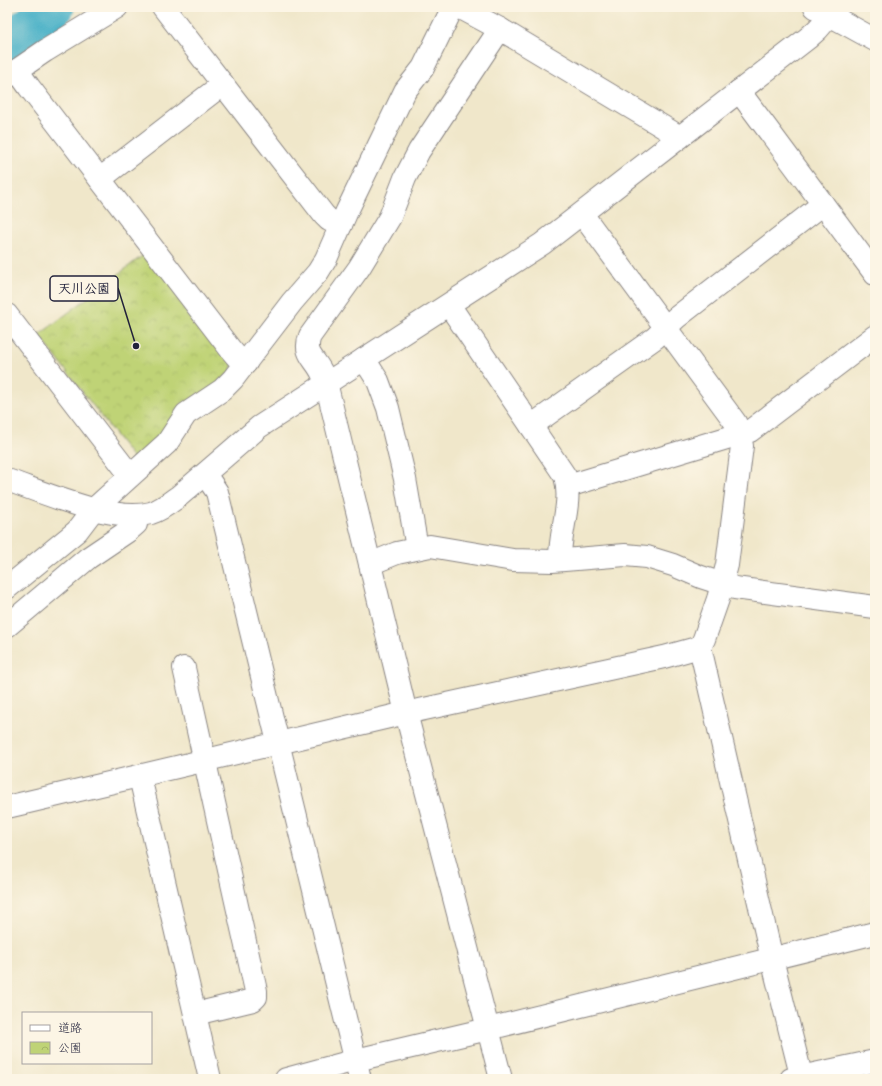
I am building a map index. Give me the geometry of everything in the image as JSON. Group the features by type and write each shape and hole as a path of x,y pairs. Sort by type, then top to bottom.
{"street":[{"path":"117,7 45,51 12,74 29,87 231,350 237,357 246,363"},
{"path":"163,7 324,215 329,220 341,225"},
{"path":"7,588 77,531 93,510 167,442 186,414 222,390 233,379 292,302 318,272 326,259 405,91 423,68 453,7"},
{"path":"459,7 500,29 680,136"},
{"path":"7,480 93,510 136,516 153,513 167,505 259,427 542,244 808,38 827,10 875,40"},
{"path":"500,29 419,151 405,178 390,216 359,268 310,336 308,348 314,362 321,370 326,383 406,713 501,1079"},
{"path":"100,179 223,84"},
{"path":"739,92 875,274"},
{"path":"531,426 655,338 676,318 823,204"},
{"path":"582,214 735,422 740,434 742,446 728,565 704,639 700,647 798,1079 875,1061"},
{"path":"448,305 565,476 568,486 568,501 560,546 560,560"},
{"path":"7,315 130,475"},
{"path":"568,486 750,431 875,336"},
{"path":"364,359 378,381 388,408 404,479 417,548"},
{"path":"205,474 216,492 358,1070"},
{"path":"7,626 88,558 128,531 136,524 136,516"},
{"path":"370,564 397,553 430,546 513,560 560,560 635,555 674,565 701,577 735,588 875,607"},
{"path":"7,808 406,713 664,657 700,647"},
{"path":"184,668 253,976 256,997 253,1000 195,1014"},
{"path":"140,777 210,1079"},
{"path":"286,1079 358,1070 488,1029 875,933"}],"green space":[{"path":"150,250 234,358 231,371 143,458 133,458 39,335"}],"waterway":[{"path":"7,42 55,7"}],"place":[{"name":"天川公園","path":"136,346"}]}
